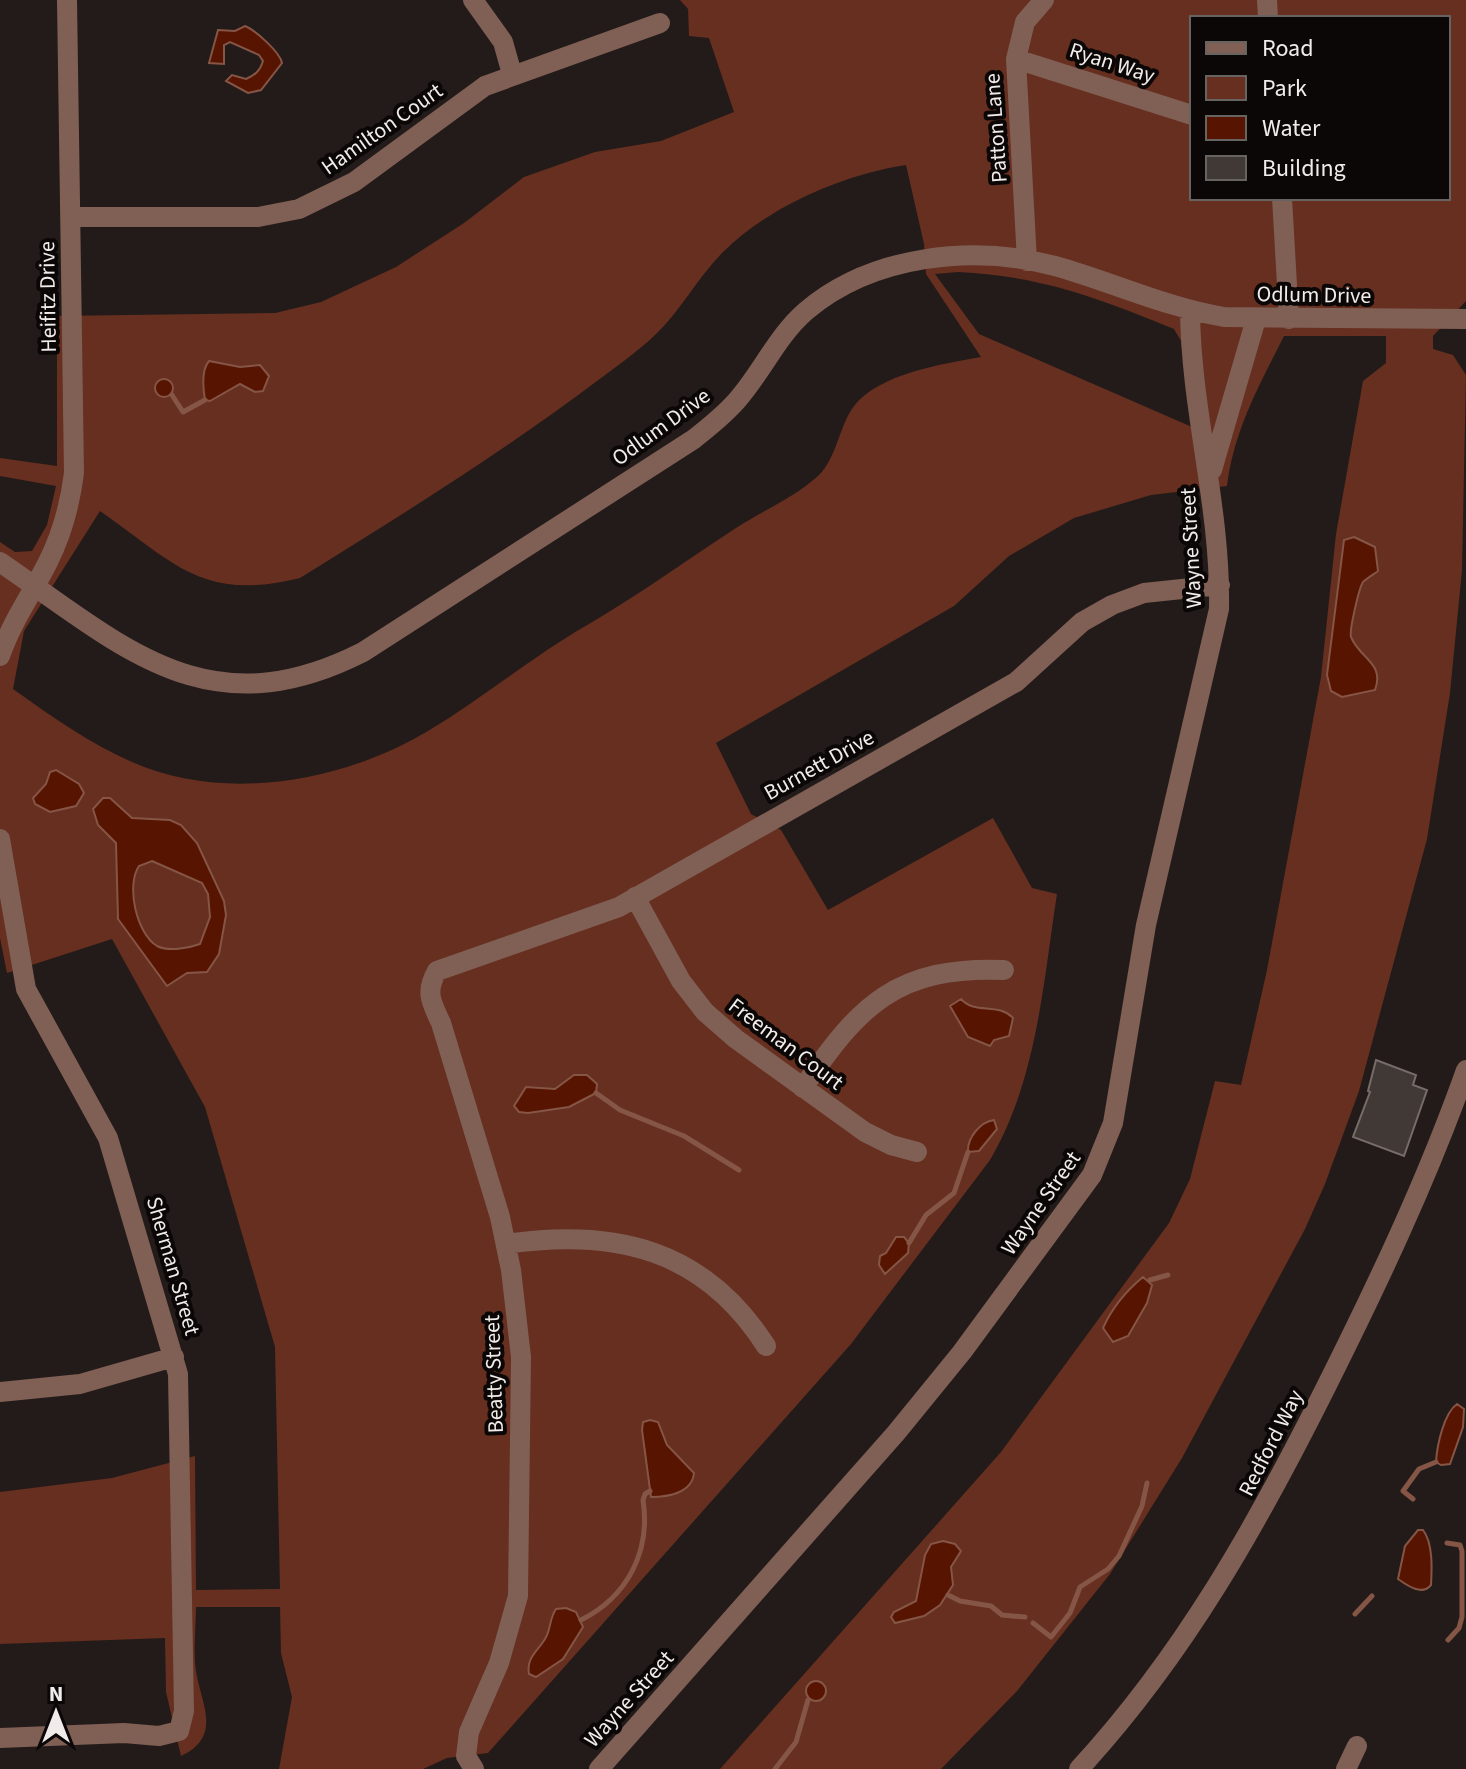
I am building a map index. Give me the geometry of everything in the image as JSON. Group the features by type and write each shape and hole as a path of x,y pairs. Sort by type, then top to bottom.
{"street":[{"name":"Heifitz Drive","path":"34,585 63,525 74,473 67,0"},
{"path":"473,0 503,42 512,74"},
{"name":"Patton Lane","path":"1027,261 1016,59 1025,22 1044,0"},
{"name":"Hamilton Court","path":"70,217 258,217 299,209 354,182 473,94 512,74 660,23"},
{"name":"Ryan Way","path":"1016,59 1190,114"},
{"path":"1282,200 1289,319"},
{"name":"Odlum Drive","path":"0,562 126,648 193,678 226,684 264,684 332,668 363,652 694,439 739,398 797,321 834,292 863,275 894,265 938,258 1027,261 1093,277 1190,311 1256,319 1466,319"},
{"name":"Wayne Street","path":"599,1769 906,1421 962,1352 1092,1175 1113,1123 1146,925 1217,630 1220,585 1211,474 1194,398 1190,311"},
{"name":"Wayne Street","path":"1211,474 1256,319"},
{"path":"0,656 16,616 34,585"},
{"name":"Burnett Drive","path":"432,979 443,966 479,957 602,915 635,897 1016,682 1082,622 1112,605 1144,593 1220,585"},
{"name":"Sherman Street","path":"0,839 7,924 34,1007 99,1120 117,1160 174,1357 179,1389 184,1711 179,1731 159,1736 124,1733 0,1738"},
{"name":"Freeman Court","path":"635,897 681,981 705,1012 865,1132 891,1145 917,1152"},
{"path":"803,1088 845,1028 893,990 949,972 1004,970"},
{"name":"Beatty Street","path":"432,979 428,989 430,1002 441,1023 506,1244 521,1357 519,1581 515,1616 504,1650 469,1732 466,1756 474,1769"},
{"name":"Redford Way","path":"1079,1769 1119,1726 1193,1627 1259,1520 1391,1258 1466,1070"},
{"path":"506,1244 580,1237 612,1240 669,1258 716,1288 753,1325 766,1346"},
{"path":"0,1392 80,1384 174,1357"},
{"path":"1346,1769 1357,1746"}],"green space":[{"path":"680,0 1466,0 1466,301 1433,336 1433,349 1453,355 1466,375 1462,570 1450,693 1427,839 1359,1091 1305,1229 1182,1458 1110,1574 1017,1691 941,1769 720,1769 1001,1452 1169,1223 1190,1179 1215,1081 1241,1085 1267,970 1321,677 1336,534 1363,381 1386,363 1386,336 1284,336 1242,427 1227,486 1151,495 1074,518 1009,556 954,606 716,743 751,814 781,830 828,910 993,818 1032,888 1057,894 1036,1031 1006,1129 990,1160 851,1344 488,1753 447,1758 423,1769 279,1769 292,1697 281,1653 280,1607 196,1607 195,1663 205,1707 206,1729 194,1748 181,1756 166,1692 165,1638 0,1644 0,1492 112,1478 195,1456 196,1590 280,1589 275,1347 205,1107 112,939 7,973 0,938 0,542 15,552 32,551 47,525 56,486 0,476 0,458 57,466 57,316 275,313 321,302 396,267 464,223 524,177 595,152 661,141 734,112 709,38 689,36 688,9","holes":["906,165 924,244 926,274 981,357 913,372 879,385 854,406 824,469 809,484 736,528 428,731 394,749 321,774 244,784 206,782 168,775 116,755 13,689 24,631 100,511 171,562 214,581 238,585 300,578 488,458 626,359 664,326 723,252 762,220 832,185","958,272 1016,278 1069,290 1174,329 1181,341 1192,427 979,334 935,274"]}],"water":[{"path":"245,26 277,53 282,63 261,90 248,93 226,81 232,75 246,79 255,74 263,61 259,55 230,42 224,45 224,64 209,63 218,30 235,31"},
{"path":"209,361 240,367 260,365 269,376 263,391 255,392 240,384 210,401 205,400 204,374"},
{"path":"164,379 173,388 164,397 155,388"},
{"path":"1354,537 1375,547 1378,571 1361,586 1351,637 1374,667 1377,681 1375,690 1342,697 1331,691 1327,675 1344,540"},
{"path":"56,770 79,784 84,793 76,806 50,812 35,804 33,798 46,784 50,772"},
{"path":"103,798 110,798 132,818 170,820 181,825 197,843 224,901 226,915 219,954 207,972 187,973 167,986 118,919 116,843 98,825 93,809","holes":["152,861 202,883 208,894 210,917 200,944 173,949 157,946 144,931 135,908 133,885 139,866"]},
{"path":"961,999 973,1006 1007,1013 1013,1018 1009,1036 994,1040 990,1046 968,1037 950,1006"},
{"path":"574,1075 587,1075 597,1084 596,1093 569,1107 528,1113 519,1112 514,1106 526,1087 555,1089"},
{"path":"994,1120 997,1129 979,1151 968,1152 975,1132"},
{"path":"896,1237 904,1237 909,1243 908,1253 885,1274 879,1265 880,1256 886,1253"},
{"path":"1143,1277 1152,1285 1147,1303 1128,1336 1113,1342 1103,1328 1120,1300"},
{"path":"1457,1404 1464,1409 1463,1427 1450,1464 1441,1465 1436,1462 1440,1439 1448,1414"},
{"path":"643,1422 658,1422 667,1445 694,1473 684,1489 665,1496 651,1497 642,1430"},
{"path":"1418,1530 1423,1530 1426,1535 1431,1556 1431,1585 1423,1590 1398,1579 1405,1546"},
{"path":"943,1541 955,1544 961,1551 951,1567 953,1585 940,1605 924,1616 895,1623 891,1617 894,1612 916,1601 925,1555 931,1544"},
{"path":"566,1608 576,1612 583,1627 563,1659 536,1677 529,1674 531,1659 547,1636 556,1609"},
{"path":"816,1681 823,1684 826,1691 823,1698 816,1701 809,1698 806,1691 809,1684"}],"building":[{"path":"1376,1060 1416,1075 1413,1085 1427,1090 1404,1156 1353,1137 1370,1092"}],"waterway":[{"path":"172,395 183,412 205,400"},
{"path":"596,1093 620,1110 684,1136 739,1170"},
{"path":"909,1243 926,1215 954,1193 968,1152"},
{"path":"1150,1280 1168,1275"},
{"path":"1413,1499 1403,1491 1419,1469 1436,1462"},
{"path":"1033,1623 1051,1637 1070,1613 1080,1587 1108,1569 1119,1556 1142,1506 1147,1483"},
{"path":"581,1620 611,1599 632,1571 643,1537 643,1500 650,1491"},
{"path":"1447,1543 1460,1545 1462,1551 1462,1617 1459,1628 1448,1640"},
{"path":"948,1595 960,1601 991,1606 1002,1615 1025,1617"},
{"path":"1355,1614 1372,1596"},
{"path":"775,1769 796,1742 808,1700"}]}
